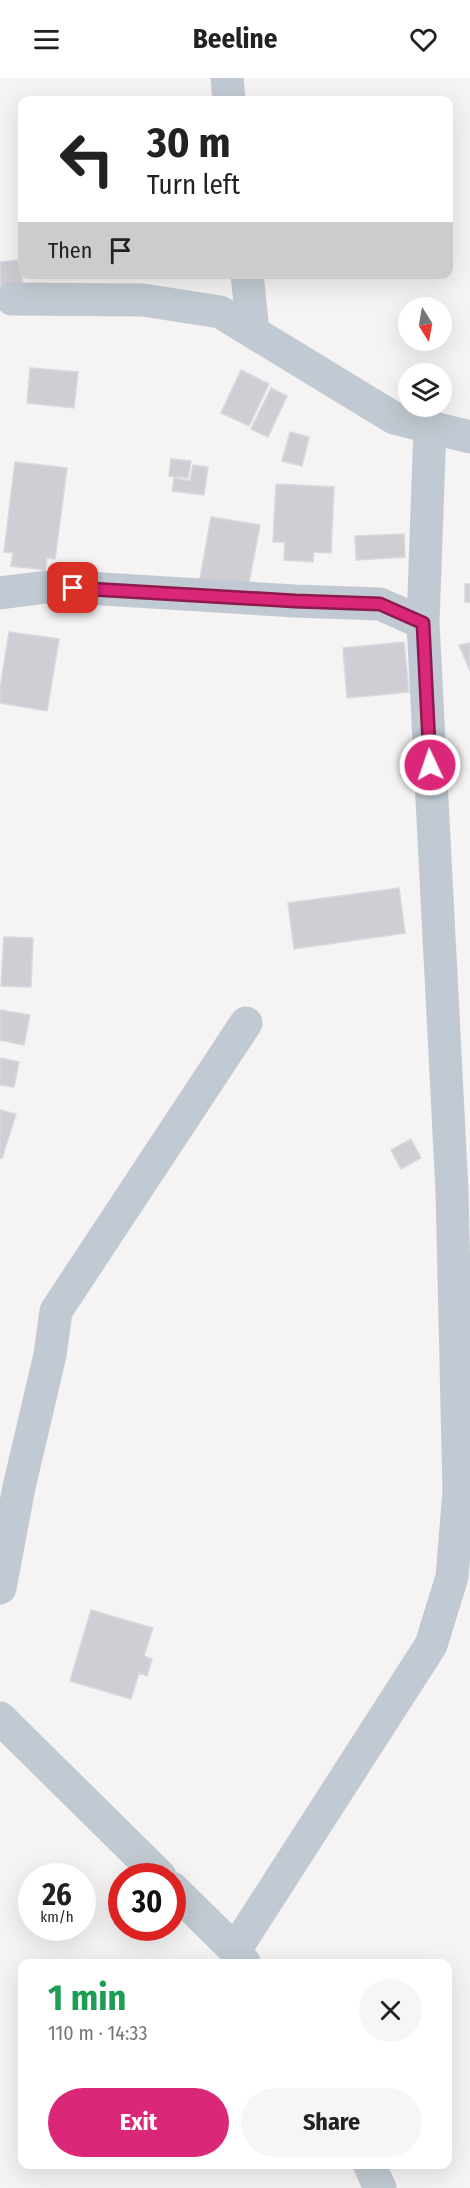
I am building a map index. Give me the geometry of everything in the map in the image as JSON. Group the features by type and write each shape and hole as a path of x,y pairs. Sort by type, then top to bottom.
{"street":[{"path":"227,78 229,96"},
{"path":"248,279 253,332"},
{"path":"12,299 143,300 220,312 394,418 470,436"},
{"path":"186,1902 240,1957 430,1645 452,1577 459,1491 452,1191 423,623 430,427"},
{"path":"0,593 55,586 380,604 423,623"},
{"path":"0,1588 19,1486 50,1355 56,1311 246,1023"},
{"path":"0,1718 147,1863"},
{"path":"371,2169 380,2188"}],"building":[{"path":"18,260 18,279 22,279 23,286 1,289 0,262"},
{"path":"30,368 78,372 74,408 27,403"},
{"path":"241,370 269,384 249,426 221,413"},
{"path":"271,388 287,396 268,437 251,429"},
{"path":"290,432 309,437 302,466 282,461"},
{"path":"171,459 191,461 188,478 169,476"},
{"path":"15,462 67,468 55,559 47,558 45,570 11,566 13,553 4,552"},
{"path":"193,465 208,467 204,495 172,491 174,478 190,481"},
{"path":"276,484 334,487 331,553 314,552 313,562 284,560 285,542 273,542"},
{"path":"211,517 260,525 247,593 199,584"},
{"path":"404,534 405,557 356,560 355,536"},
{"path":"465,584 470,584 470,602 465,602"},
{"path":"9,632 59,639 47,711 0,703"},
{"path":"404,642 409,692 347,698 343,648"},
{"path":"470,643 470,671 459,645"},
{"path":"399,888 405,933 294,949 288,903"},
{"path":"4,937 33,938 31,987 1,986"},
{"path":"0,1010 30,1015 24,1045 0,1040"},
{"path":"0,1058 19,1062 14,1087 0,1085"},
{"path":"0,1110 16,1114 2,1158 0,1158"},
{"path":"411,1139 421,1158 401,1169 391,1150"},
{"path":"91,1610 153,1628 144,1656 152,1659 147,1676 139,1673 131,1699 70,1681"}],"route":[{"path":"73,588 380,604 423,623 430,765"}]}
